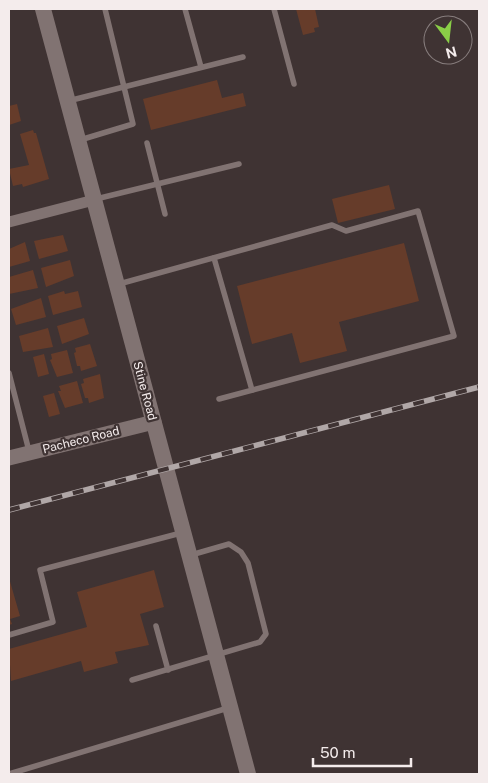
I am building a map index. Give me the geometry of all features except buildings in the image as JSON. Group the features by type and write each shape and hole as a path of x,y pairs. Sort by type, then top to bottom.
{"main road":[{"name":"Stine Road","path":"43,9 248,774"}],"street":[{"path":"9,222 94,200"},
{"name":"Pacheco Road","path":"9,458 154,422"}],"lane":[{"path":"78,141 133,124 105,9"},
{"path":"185,9 201,67"},
{"path":"274,9 294,84"},
{"path":"68,101 243,57"},
{"path":"147,143 165,214"},
{"path":"94,200 239,164"},
{"path":"117,285 332,225 346,232 418,211 454,336 219,399"},
{"path":"214,258 252,390"},
{"path":"9,374 30,452"},
{"path":"9,635 53,622 40,570 183,532"},
{"path":"132,680 260,642 266,634 248,563 241,552 229,544 189,555"},
{"path":"156,626 168,670"},
{"path":"9,774 230,708"}],"railway":[{"path":"9,510 479,387"}]}
